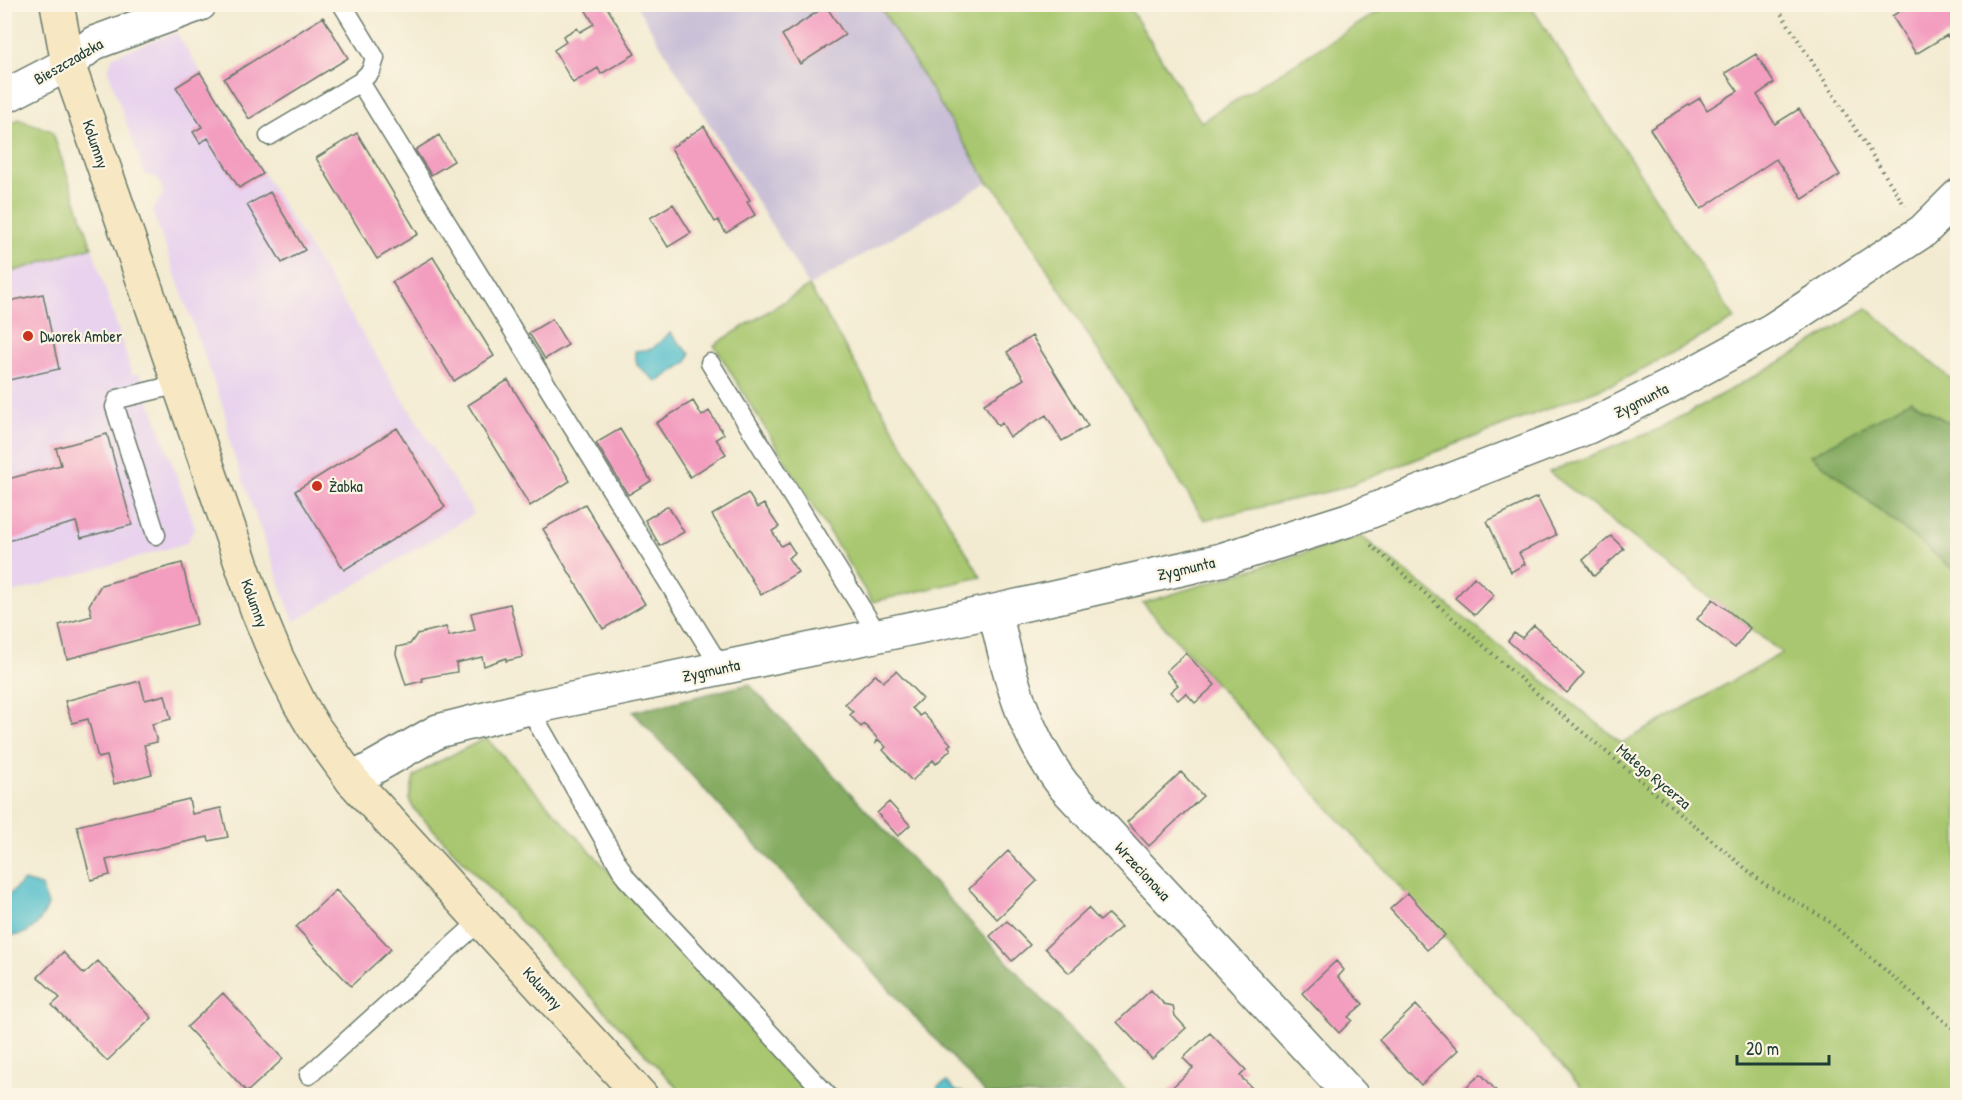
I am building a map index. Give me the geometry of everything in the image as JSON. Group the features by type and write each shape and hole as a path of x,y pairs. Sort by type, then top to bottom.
{"street":[{"name":"Kolumny","path":"57,4 68,63 258,612 277,658 313,726 352,780 641,1095"},
{"name":"Bieszczadzka","path":"4,97 68,63 94,43 200,4"},
{"name":"Zygmunta","path":"352,780 438,731 529,708 995,611 1221,560 1348,520 1588,427 1629,407 1772,330 1923,231 1958,196"},
{"name":"Wrzecionowa","path":"995,611 1008,669 1033,741 1047,764 1072,794 1352,1095"}],"lane":[{"path":"268,136 360,82 371,71 375,58 342,4"},
{"path":"360,82 721,668"},
{"path":"710,363 878,635"},
{"path":"156,535 115,406 118,399 179,384"},
{"path":"529,708 626,878 828,1095"},
{"path":"309,1075 481,920"}],"path":[{"path":"1775,4 1923,231"},
{"name":"Małego Rycerza","path":"1348,520 1361,536 1543,699 1763,883 1826,919 1958,1033"}],"shaded area":[{"path":"636,5 879,5 988,182 809,286"},
{"path":"176,32 474,514 294,622 232,450 224,410 152,210 163,194 161,186 157,177 145,175 108,71 113,56"},
{"path":"92,247 132,374 140,374 195,527 187,543 5,595 5,274"}],"green space":[{"path":"879,5 1128,5 1201,122 1389,5 1530,5 1735,319 1620,381 1339,489 1204,520 999,192 988,182"},
{"path":"19,119 52,131 92,247 5,274 5,126"},
{"path":"809,286 981,577 872,602 714,345"},
{"path":"1867,308 1957,384 1957,428 1911,400 1811,455 1957,572 1957,1095 1588,1095 1143,603 1361,536 1622,743 1782,653 1549,472 1659,429 1796,353"},
{"path":"1911,400 1957,428 1957,572 1811,455"},
{"path":"749,684 1131,1095 987,1095 633,712"},
{"path":"486,738 815,1095 684,1095 414,809 409,799 414,777 428,767"}],"water":[{"path":"670,333 690,354 687,362 657,382 637,365 635,351 652,349"},
{"path":"24,881 41,886 48,905 37,924 31,929 19,935 12,935 5,932 5,898"},
{"path":"947,1082 956,1091 975,1095 936,1095 938,1086"}],"building":[{"path":"582,4 605,4 635,54 601,74 598,68 573,83 554,50 566,42 563,36 577,28 580,32 594,24"},
{"path":"1911,4 1958,4 1958,53 1947,35 1916,54 1892,16"},
{"path":"826,6 845,35 800,64 782,35"},
{"path":"323,17 348,58 249,119 224,79"},
{"path":"1756,54 1774,83 1757,95 1775,124 1799,109 1840,175 1803,199 1776,159 1701,209 1650,129 1700,98 1707,110 1738,91 1725,73"},
{"path":"200,72 263,174 239,188 208,138 200,143 193,132 202,127 176,87"},
{"path":"704,126 750,200 747,202 755,215 726,233 718,220 715,222 671,148"},
{"path":"357,133 418,234 377,259 316,158"},
{"path":"439,135 454,161 431,175 415,150"},
{"path":"270,192 305,250 282,263 247,205"},
{"path":"673,204 691,233 668,247 650,218"},
{"path":"433,257 494,356 454,381 392,282"},
{"name":"Dworek Amber","path":"43,294 59,369 4,381 4,302"},
{"path":"552,319 568,345 545,359 529,333"},
{"path":"1032,336 1088,426 1062,441 1046,415 1010,437 1002,423 998,426 984,404 1024,379 1007,352"},
{"path":"508,380 570,481 530,506 468,405"},
{"path":"693,401 702,416 709,411 724,434 716,439 726,454 690,477 656,423"},
{"path":"397,428 445,507 344,570 295,491"},
{"path":"620,429 651,481 628,495 596,443"},
{"path":"107,434 132,525 81,538 76,522 4,542 4,480 61,465 56,448"},
{"path":"748,493 757,508 764,504 779,527 772,531 781,546 788,542 795,553 788,558 798,572 761,595 712,515"},
{"path":"1537,497 1556,535 1519,553 1525,564 1511,572 1487,521"},
{"path":"585,504 645,604 603,629 543,529"},
{"path":"668,506 684,532 660,546 645,520"},
{"path":"1611,536 1624,549 1594,576 1583,560"},
{"path":"182,563 197,624 67,659 59,625 92,616 89,605 101,585"},
{"path":"1474,577 1494,595 1475,615 1455,598"},
{"path":"1713,599 1750,628 1735,648 1697,619"},
{"path":"510,604 523,657 506,661 506,658 484,666 482,657 456,663 457,672 422,678 423,681 406,685 396,654 397,647 410,644 417,634 446,627 449,636 475,630 471,613"},
{"path":"1534,625 1584,673 1567,693 1508,641 1514,633 1522,638"},
{"path":"1186,653 1215,685 1195,703 1186,693 1178,700 1170,692 1178,685 1166,671"},
{"path":"896,671 922,698 912,708 920,716 923,713 951,744 948,746 951,749 936,764 933,760 912,781 883,750 886,747 879,740 876,743 877,738 864,724 861,727 850,715 853,712 845,704 876,674 883,682"},
{"path":"140,681 145,700 165,695 171,719 152,724 157,742 144,745 152,774 114,784 107,756 98,758 88,719 72,723 65,701"},
{"path":"1181,772 1203,796 1149,846 1127,822"},
{"path":"189,799 192,814 221,808 228,837 209,841 208,837 106,860 110,875 91,880 77,826"},
{"path":"889,802 910,825 898,836 877,813"},
{"path":"1008,851 1037,881 997,919 969,889"},
{"path":"336,890 391,949 351,986 296,927"},
{"path":"1408,893 1445,935 1427,950 1390,909"},
{"path":"1088,908 1100,921 1108,914 1121,927 1069,973 1045,948"},
{"path":"1007,921 1030,945 1012,961 990,936"},
{"path":"63,952 84,974 98,961 152,1018 107,1061 52,1005 60,998 38,977"},
{"path":"1336,961 1344,970 1338,977 1363,1004 1348,1017 1352,1020 1339,1033 1302,993"},
{"path":"1151,990 1164,1004 1173,1006 1175,1016 1186,1028 1152,1059 1117,1022"},
{"path":"223,993 283,1059 247,1092 187,1027"},
{"path":"1416,1005 1458,1050 1421,1085 1379,1040"},
{"path":"1210,1033 1246,1070 1240,1076 1259,1095 1164,1095 1193,1068 1183,1058"},
{"path":"1481,1074 1500,1095 1457,1095"}],"place":[{"name":"Dworek Amber","path":"28,336"},
{"name":"Żabka","path":"317,486"}]}
